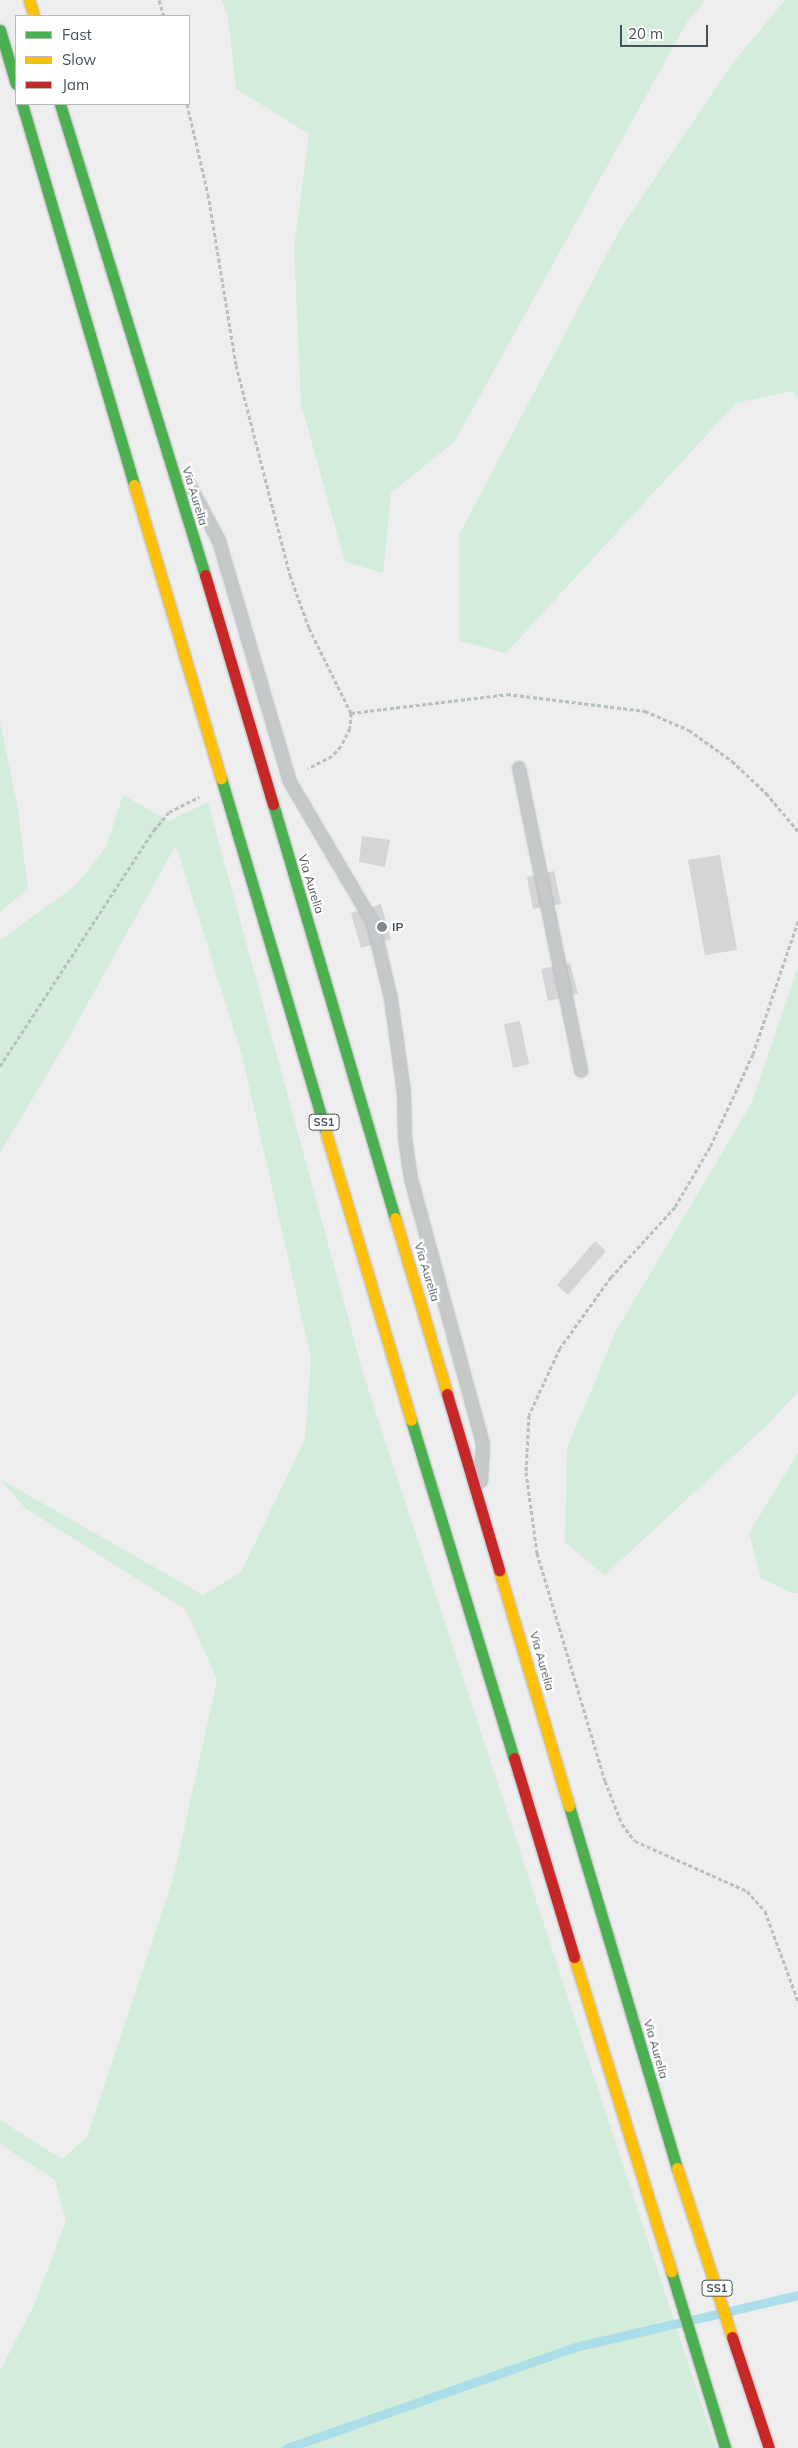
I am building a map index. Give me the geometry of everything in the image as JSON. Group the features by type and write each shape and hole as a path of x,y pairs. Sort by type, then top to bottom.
{"highway":[{"path":"29,0 34,15"},
{"path":"0,30 15,81"},
{"name":"SS1","path":"22,105 442,1525 628,2140 724,2448"},
{"name":"Via Aurelia","path":"60,105 160,428 480,1499 664,2128 769,2448"}],"lane":[{"path":"160,428 219,541 290,782 373,923 391,999 404,1093 405,1138 411,1179 483,1444 480,1499"},
{"path":"520,768 581,1071"}],"path":[{"path":"159,0 164,15"},
{"path":"187,105 208,194 236,366 290,575 309,628 351,713 350,728 341,746 332,756 308,768"},
{"path":"351,713 507,694 645,711 689,730 732,761 766,793 798,832"},
{"path":"0,1066 154,830 181,803 209,793"},
{"path":"798,921 753,1054 710,1147 675,1207 611,1277 560,1348 529,1415 526,1472 537,1553 605,1781 622,1824 636,1841 747,1891 765,1911 798,2001"}],"green space":[{"path":"222,0 706,0 687,22 455,441 391,493 383,573 345,562 301,404 294,247 309,134 236,89 228,17"},
{"path":"785,0 798,0 798,397 792,391 736,403 506,653 459,641 459,535 619,231 732,64"},
{"path":"0,722 18,809 28,889 0,912"},
{"path":"123,795 169,821 208,802 364,1376 716,2448 0,2448 0,2371 34,2305 66,2221 55,2180 0,2144 0,2120 62,2159 87,2137 174,1875 217,1680 186,1610 25,1508 0,1479 203,1595 241,1572 305,1439 311,1358 242,1056 176,845 64,1046 0,1153 0,940 75,886 106,847"},
{"path":"798,967 798,1392 768,1424 605,1575 565,1543 567,1448 616,1331 751,1104"},
{"path":"798,1453 798,1593 792,1593 761,1578 749,1533"}],"building":[{"path":"362,836 390,840 385,867 359,862"},
{"path":"720,855 737,950 705,955 688,860"},
{"path":"554,871 561,904 533,909 527,877"},
{"path":"381,904 391,939 361,948 351,913"},
{"path":"570,963 578,994 548,1001 541,969"},
{"path":"520,1021 529,1064 513,1068 504,1024"},
{"path":"595,1241 606,1251 568,1295 557,1285"}],"waterway":[{"path":"287,2448 579,2346 798,2295"}],"traffic: fast":[{"path":"0,30 15,81"},
{"path":"22,105 134,485"},
{"path":"60,105 205,575"},
{"path":"221,778 326,1133"},
{"path":"273,804 395,1218"},
{"path":"411,1420 514,1758"},
{"path":"569,1806 677,2168"},
{"path":"671,2271 725,2448"}],"traffic: slow":[{"path":"29,0 34,15"},
{"path":"134,485 221,778"},
{"path":"326,1133 411,1420"},
{"path":"395,1218 447,1394"},
{"path":"499,1570 569,1806"},
{"path":"574,1957 671,2271"},
{"path":"677,2168 732,2337"}],"traffic: jam":[{"path":"205,575 273,804"},
{"path":"447,1394 499,1570"},
{"path":"514,1758 574,1957"},
{"path":"732,2337 769,2448"}],"place":[{"name":"IP","path":"382,927"}]}
